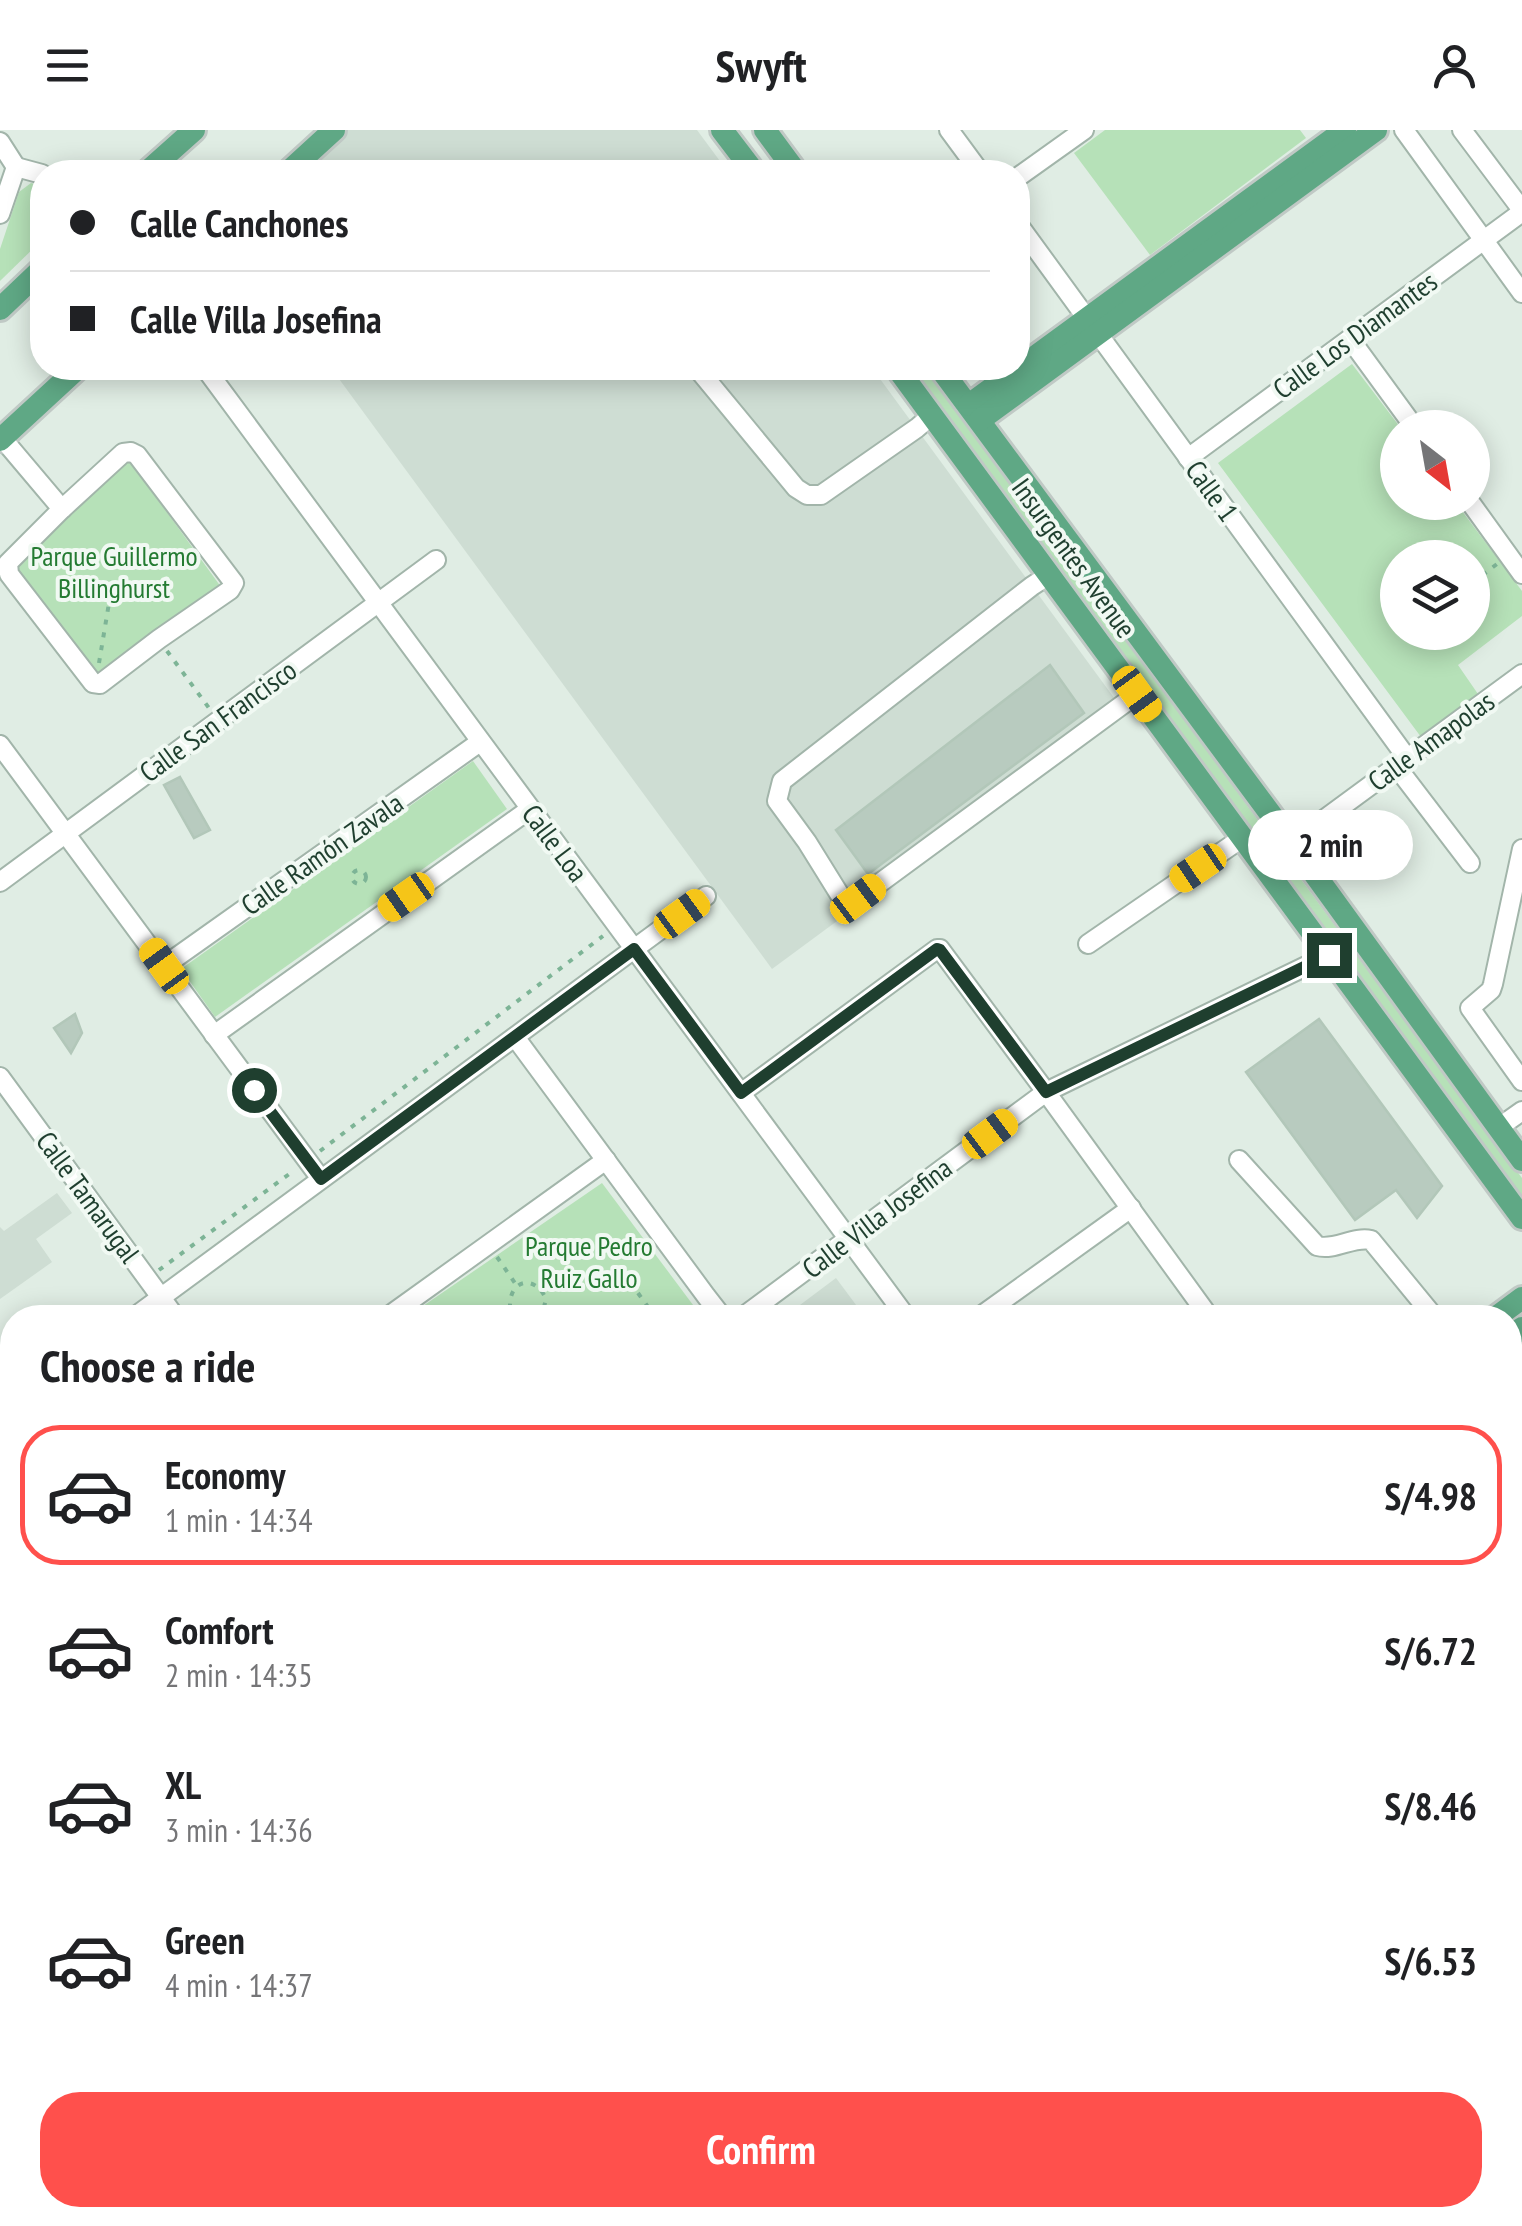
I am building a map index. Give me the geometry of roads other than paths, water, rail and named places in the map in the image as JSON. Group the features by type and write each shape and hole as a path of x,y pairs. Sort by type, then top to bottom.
{"main road":[{"path":"160,160 194,130"},
{"path":"301,160 334,130"},
{"path":"722,130 745,160"},
{"path":"765,130 787,160"},
{"path":"1092,327 1345,130"},
{"path":"1030,372 1376,130"},
{"path":"0,309 30,280"},
{"path":"1,439 65,380"},
{"name":"Insurgentes Avenue","path":"906,380 1522,1218"},
{"name":"Insurgentes Avenue","path":"949,380 1513,1142"},
{"path":"974,413 1019,380"}],"street":[{"path":"949,130 971,160"},
{"path":"1030,169 1084,130"},
{"path":"1404,130 1522,293"},
{"path":"1462,130 1522,211"},
{"path":"0,142 16,167 30,171"},
{"path":"0,214 16,167"},
{"name":"Calle Los Diamantes","path":"1188,458 1522,211"},
{"name":"Calle 1","path":"1030,241 1188,458 1470,864"},
{"path":"1350,339 1402,410"},
{"name":"Calle Loa","path":"214,380 897,1305"},
{"path":"707,380 796,488 807,495 821,495 932,415"},
{"path":"1,439 62,509"},
{"path":"131,452 234,583 230,590 100,684 92,682 8,569 8,563 62,509 123,453 131,452"},
{"path":"1484,520 1517,562"},
{"name":"Calle San Francisco","path":"0,882 436,560"},
{"path":"1049,574 782,780 777,801 843,900 858,899 1137,694"},
{"name":"Calle Amapolas","path":"1292,843 1522,674"},
{"name":"Calle Ramón Zavala","path":"164,966 480,742"},
{"path":"0,744 321,1179"},
{"path":"214,1035 530,809"},
{"path":"1088,944 1242,838"},
{"path":"1522,853 1518,892 1491,990 1470,1008 1522,1080"},
{"path":"150,1305 706,896"},
{"path":"1504,933 1522,922"},
{"path":"741,1093 940,950 1201,1305"},
{"name":"Calle Villa Josefina","path":"754,1305 1046,1092 1329,955"},
{"path":"514,1037 713,1305"},
{"name":"Calle Tamarugal","path":"0,1077 167,1305"},
{"path":"1513,1142 1522,1111"},
{"path":"404,1305 606,1160"},
{"path":"1239,1160 1317,1246 1371,1240 1425,1305"},
{"path":"996,1305 1131,1208"}],"park label":[{"name":"Parque Guillermo Billinghurst","path":"114,572"},
{"name":"Parque Pedro Ruiz Gallo","path":"589,1262"}]}
